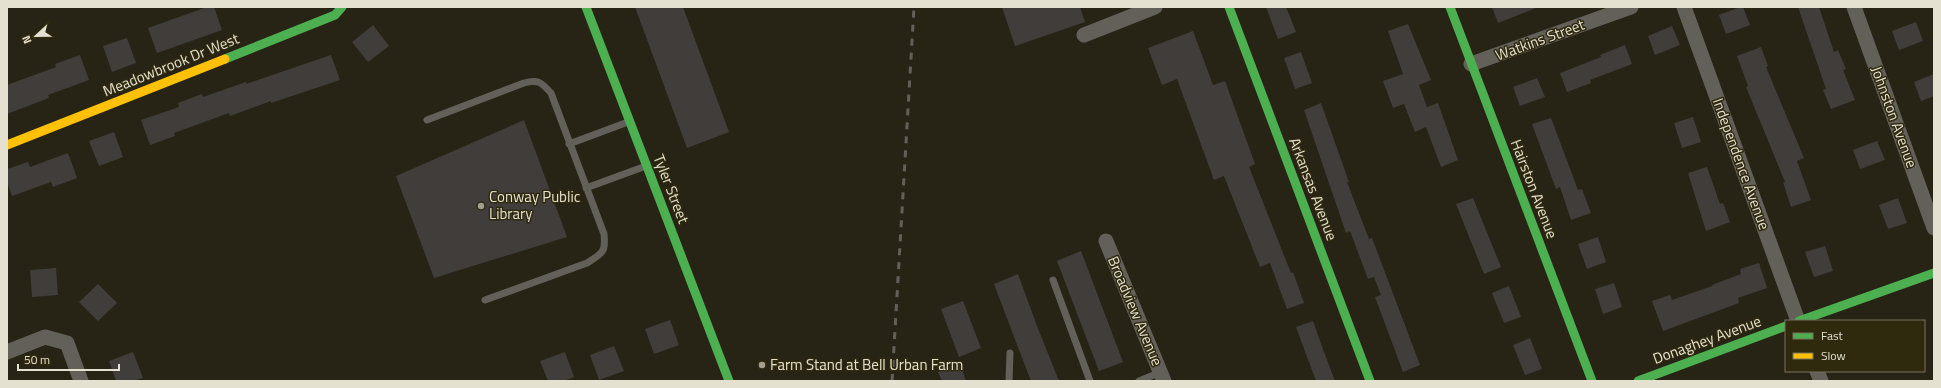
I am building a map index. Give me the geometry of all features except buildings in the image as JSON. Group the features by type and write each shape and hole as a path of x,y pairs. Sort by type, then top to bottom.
{"street":[{"name":"Meadowbrook Dr West","path":"7,145 335,14 342,7"},
{"name":"Tyler Street","path":"587,7 647,165 725,380"},
{"path":"1084,35 1155,7"},
{"name":"Arkansas Avenue","path":"1229,7 1370,381"},
{"name":"Hairston Avenue","path":"1450,7 1592,381"},
{"name":"Watkins Street","path":"1471,64 1631,7"},
{"name":"Independence Avenue","path":"1684,7 1798,320"},
{"name":"Johnston Avenue","path":"1854,7 1934,228"},
{"name":"Broadview Avenue","path":"1106,241 1163,377"},
{"path":"1801,320 1934,273"},
{"name":"Donaghey Avenue","path":"1638,381 1785,326"},
{"path":"7,352 45,337 67,343 81,381"}],"lane":[{"path":"427,120 535,80 544,85 551,93 604,234 605,246 602,253 587,263 485,300"},
{"path":"569,144 630,121"},
{"path":"586,188 647,165"},
{"path":"1053,280 1090,381"},
{"path":"1009,381 1010,354"},
{"path":"1139,381 1163,377"}],"railway":[{"path":"892,381 914,7"}],"traffic: fast":[{"path":"225,59 335,15 342,7"},
{"path":"586,7 729,381"},
{"path":"1229,7 1370,381"},
{"path":"1450,7 1592,381"},
{"path":"1802,320 1934,273"},
{"path":"1638,381 1785,326"}],"traffic: slow":[{"path":"7,145 225,59"}],"place":[{"name":"Conway Public Library","path":"481,206"},
{"name":"Farm Stand at Bell Urban Farm","path":"762,365"}]}
